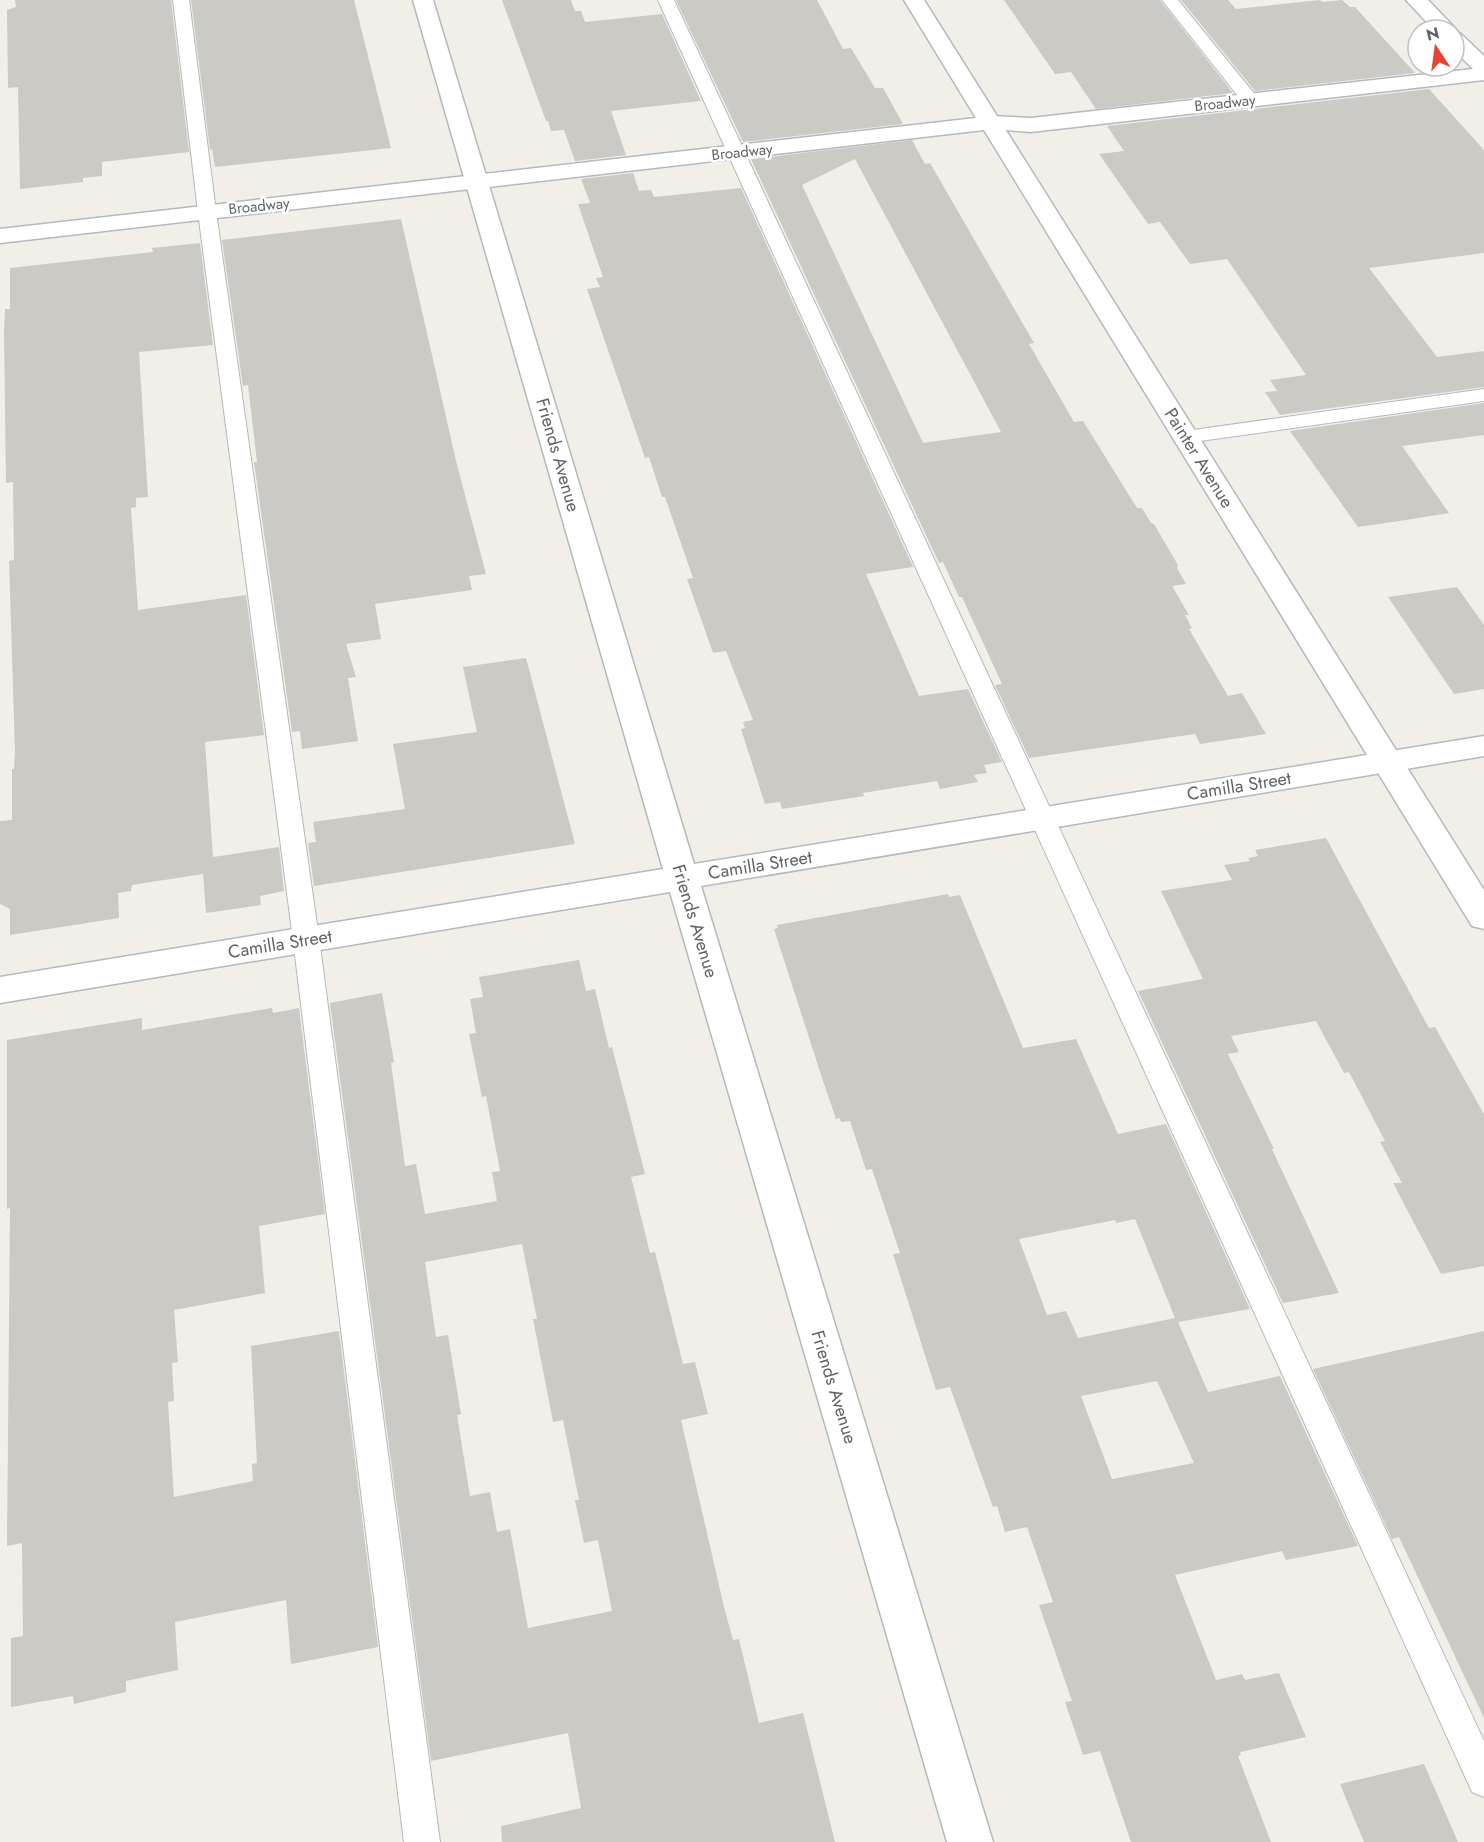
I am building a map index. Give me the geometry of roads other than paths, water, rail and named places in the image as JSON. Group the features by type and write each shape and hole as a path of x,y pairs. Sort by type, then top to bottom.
{"street":[{"name":"Friends Avenue","path":"423,0 970,1842"},
{"name":"Painter Avenue","path":"914,0 1484,917"},
{"path":"1416,0 1434,18"},
{"path":"1466,50 1484,68"},
{"name":"Broadway","path":"0,236 990,123 1031,125 1484,74"},
{"name":"Camilla Street","path":"0,990 1484,746"}],"lane":[{"path":"181,0 207,212 306,939 422,1842"},
{"path":"666,0 1044,818 1484,1780"},
{"path":"1170,0 1251,100"},
{"path":"1186,437 1484,395"}]}
